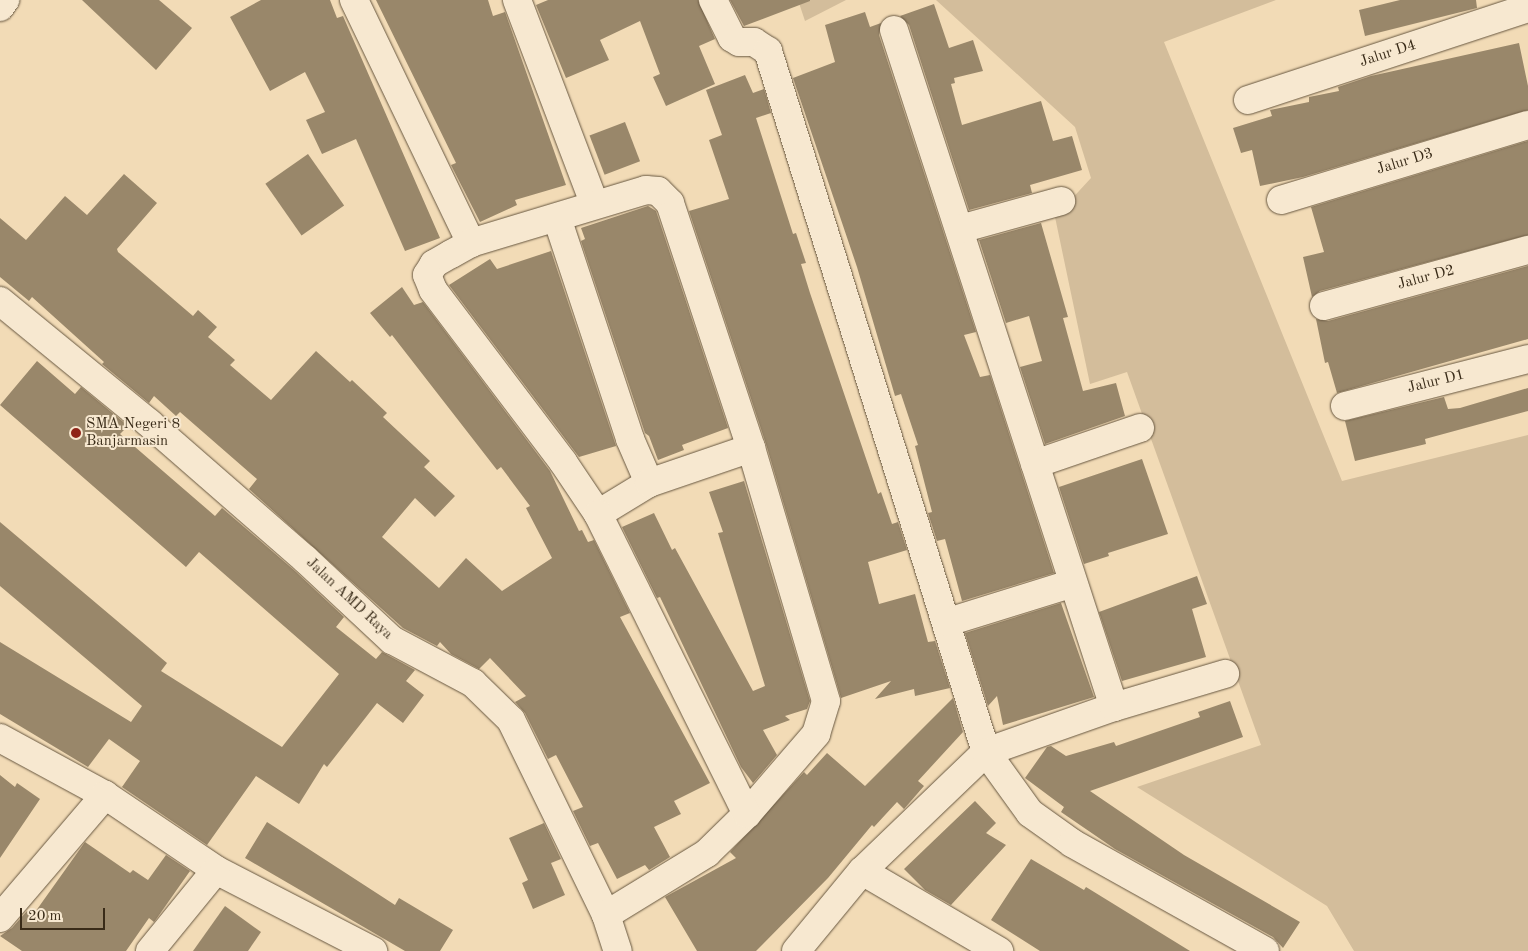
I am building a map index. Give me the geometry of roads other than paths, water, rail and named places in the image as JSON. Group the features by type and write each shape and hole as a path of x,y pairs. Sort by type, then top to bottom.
{"street":[{"path":"0,7 5,0"},
{"path":"354,0 472,243"},
{"path":"517,0 595,205"},
{"path":"713,0 732,38 739,42 754,42 768,51 948,622 986,752 1003,780 1030,813 1072,843 1265,951"},
{"name":"Jalur D4","path":"1248,100 1528,8"},
{"path":"894,30 1114,707"},
{"name":"Jalur D3","path":"1281,200 1528,125"},
{"path":"606,916 707,853 747,814 816,734 826,700 751,448 670,203 658,191 646,190 472,243 434,264 427,275 434,290 563,462 598,514 747,814"},
{"path":"960,229 1061,201"},
{"path":"557,218 630,439 649,483"},
{"name":"Jalur D2","path":"1324,306 1528,250"},
{"name":"Jalan AMD Raya","path":"0,301 149,423 305,559 392,640 473,683 511,720 606,916 618,951"},
{"name":"Jalur D1","path":"1345,406 1528,359"},
{"path":"1035,464 1140,428"},
{"path":"598,514 649,483 751,448"},
{"path":"948,622 1073,583"},
{"path":"796,951 862,871 986,752 1114,707 1225,674"},
{"path":"0,738 104,796 216,870 340,944 373,951"},
{"path":"0,918 104,796"},
{"path":"150,951 216,870"},
{"path":"862,871 998,951"}],"place":[{"name":"SMA Negeri 8 Banjarmasin","path":"76,433"}]}
